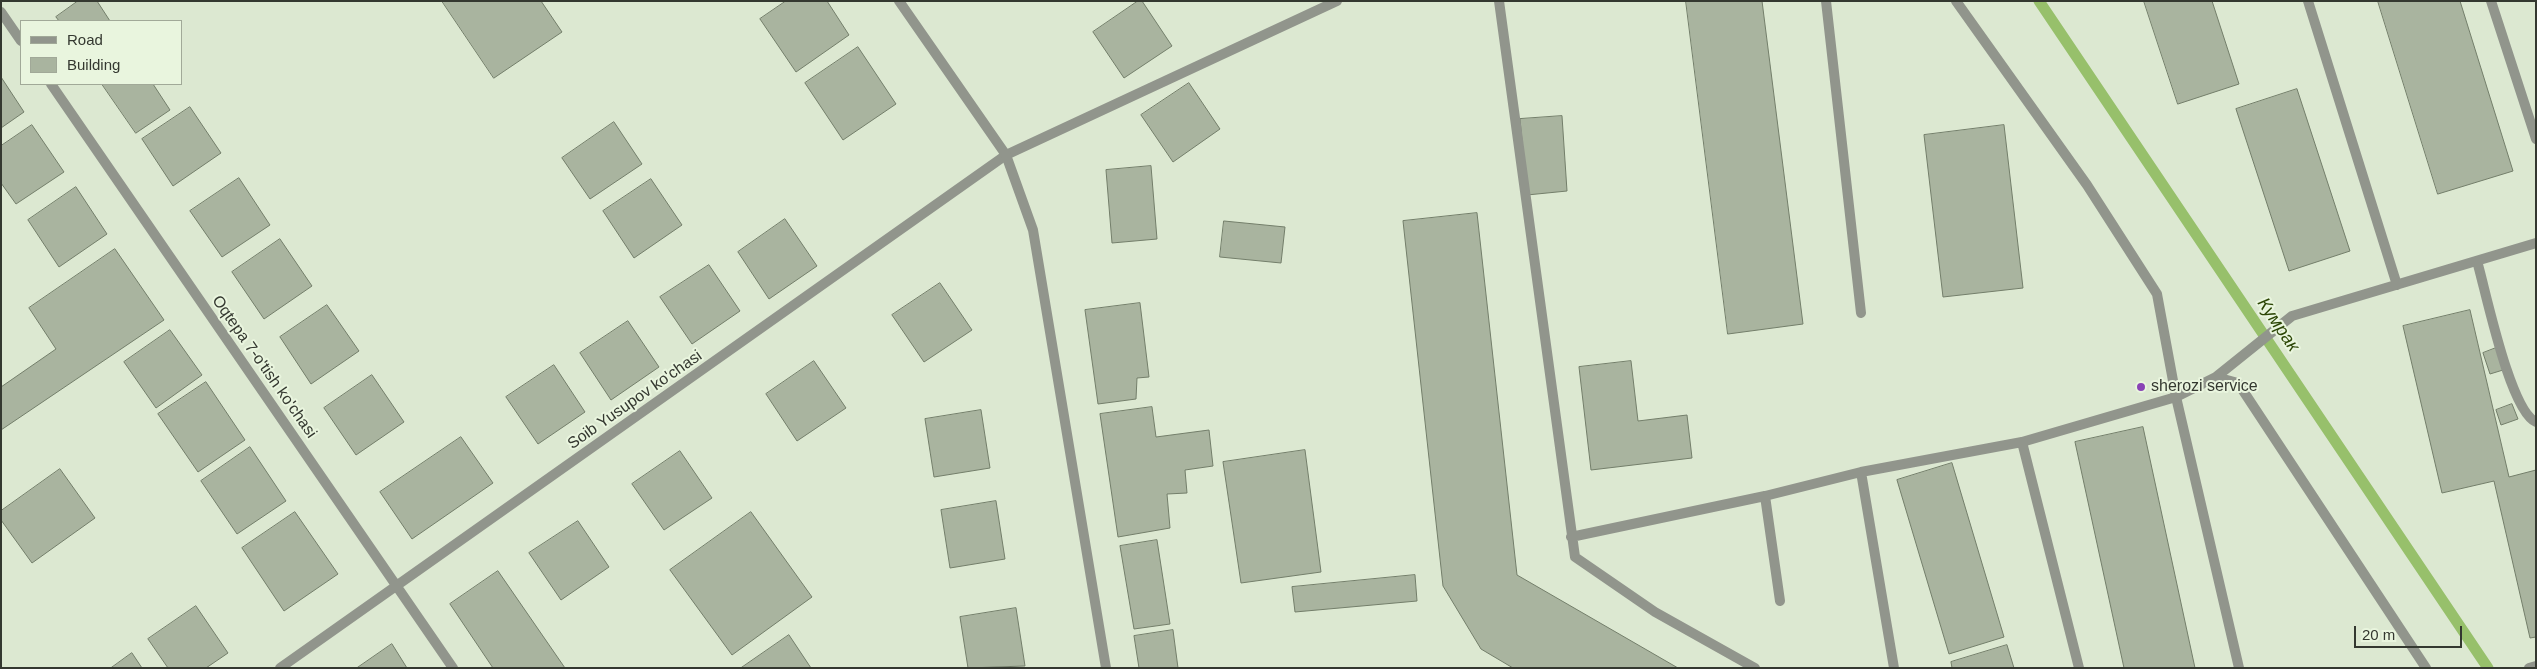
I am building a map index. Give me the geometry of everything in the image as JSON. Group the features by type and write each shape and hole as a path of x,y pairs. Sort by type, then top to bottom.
{"street":[{"path":"899,1 1006,155 1033,230 1106,668"},
{"name":"Soib Yusupov ko'chasi","path":"280,668 1006,155 1337,1"},
{"path":"1499,1 1575,557 1655,612 1755,668"},
{"path":"1826,1 1860,314"},
{"path":"1956,1 2087,185 2156,294 2176,397 2239,668"},
{"path":"2308,1 2397,285"},
{"path":"2491,1 2536,138"},
{"path":"1,12 20,40"},
{"name":"Oqtepa 7-o'tish ko'chasi","path":"51,85 453,668"},
{"path":"1571,538 1765,496 1861,472 2022,442 2176,397 2216,377 2292,316 2536,244"},
{"path":"2477,261 2513,392 2529,419 2536,422"},
{"path":"2216,377 2238,383 2426,668"},
{"path":"2022,442 2079,668"},
{"path":"1861,472 1894,668"},
{"path":"1765,496 1780,601"},
{"path":"2529,668 2536,666"}],"building":[{"path":"78,1 97,1 109,20 58,20 56,17"},
{"path":"442,1 541,1 562,32 494,78"},
{"path":"786,1 827,1 849,35 796,72 760,19"},
{"path":"1138,1 1142,1 1172,46 1124,78 1093,32"},
{"path":"1686,1 1762,1 1803,324 1728,334"},
{"path":"2144,1 2212,1 2239,84 2178,104"},
{"path":"2378,1 2460,1 2513,171 2438,194"},
{"path":"858,47 896,104 843,140 805,83"},
{"path":"1,77 24,112 1,128"},
{"path":"1189,83 1220,129 1173,162 1141,115"},
{"path":"103,85 154,85 170,110 136,133"},
{"path":"2297,89 2350,251 2289,271 2236,109"},
{"path":"190,107 221,153 173,186 142,139"},
{"path":"1562,116 1567,191 1527,195 1520,119"},
{"path":"614,122 642,164 590,199 562,158"},
{"path":"32,125 64,172 16,204 1,183 1,146"},
{"path":"2004,125 2023,288 1943,297 1924,135"},
{"path":"1151,166 1157,239 1112,243 1106,170"},
{"path":"239,178 270,225 222,257 190,211"},
{"path":"651,179 682,225 634,258 603,211"},
{"path":"76,187 107,234 59,267 28,220"},
{"path":"1477,213 1517,575 1678,668 1513,668 1481,649 1443,586 1403,221"},
{"path":"785,219 817,266 769,299 738,252"},
{"path":"1224,221 1285,227 1281,263 1220,257"},
{"path":"280,239 312,286 264,319 232,272"},
{"path":"115,249 164,320 1,430 1,387 56,349 29,308"},
{"path":"709,265 740,311 692,344 660,297"},
{"path":"940,283 972,330 924,362 892,315"},
{"path":"1140,303 1149,377 1137,378 1136,399 1098,404 1085,310"},
{"path":"327,305 359,351 311,384 280,337"},
{"path":"2470,310 2509,477 2536,470 2536,637 2530,638 2494,481 2442,493 2403,326"},
{"path":"628,321 659,367 611,400 580,353"},
{"path":"170,330 202,375 156,408 124,362"},
{"path":"2496,348 2503,370 2490,374 2483,353"},
{"path":"814,361 846,408 797,441 766,394"},
{"path":"1631,361 1638,421 1687,415 1692,458 1591,470 1579,367"},
{"path":"554,365 585,412 538,444 506,397"},
{"path":"372,375 404,422 356,455 324,408"},
{"path":"206,382 245,440 198,472 158,414"},
{"path":"2512,404 2518,419 2501,425 2496,410"},
{"path":"1152,407 1156,437 1209,430 1213,466 1185,470 1187,493 1167,494 1170,528 1118,537 1100,414"},
{"path":"981,410 990,468 934,477 925,419"},
{"path":"2143,427 2195,668 2124,668 2075,442"},
{"path":"461,437 493,483 412,539 380,492"},
{"path":"250,447 286,501 237,534 201,481"},
{"path":"1305,450 1321,572 1241,583 1223,462"},
{"path":"680,451 712,498 664,530 632,484"},
{"path":"1952,463 2004,637 1949,654 1897,480"},
{"path":"60,469 95,518 32,563 1,520 1,511"},
{"path":"996,501 1005,559 950,568 941,510"},
{"path":"295,512 338,574 284,611 242,548"},
{"path":"751,512 812,597 732,655 670,570"},
{"path":"578,521 609,567 561,600 529,553"},
{"path":"1157,540 1170,624 1134,629 1120,546"},
{"path":"498,571 565,668 493,668 450,604"},
{"path":"1415,575 1417,601 1295,612 1292,587"},
{"path":"196,606 228,653 206,668 168,668 148,639"},
{"path":"1016,608 1025,666 968,668 960,617"},
{"path":"1173,630 1178,668 1139,668 1134,636"},
{"path":"789,635 811,668 741,668"},
{"path":"392,644 407,668 357,668"},
{"path":"2007,645 2014,668 1952,668 1951,662"},
{"path":"132,653 142,668 111,668"}],"waterway":[{"name":"Кумрак","path":"2039,1 2488,668"}],"place":[{"name":"sherozi service","path":"2141,387"}]}
